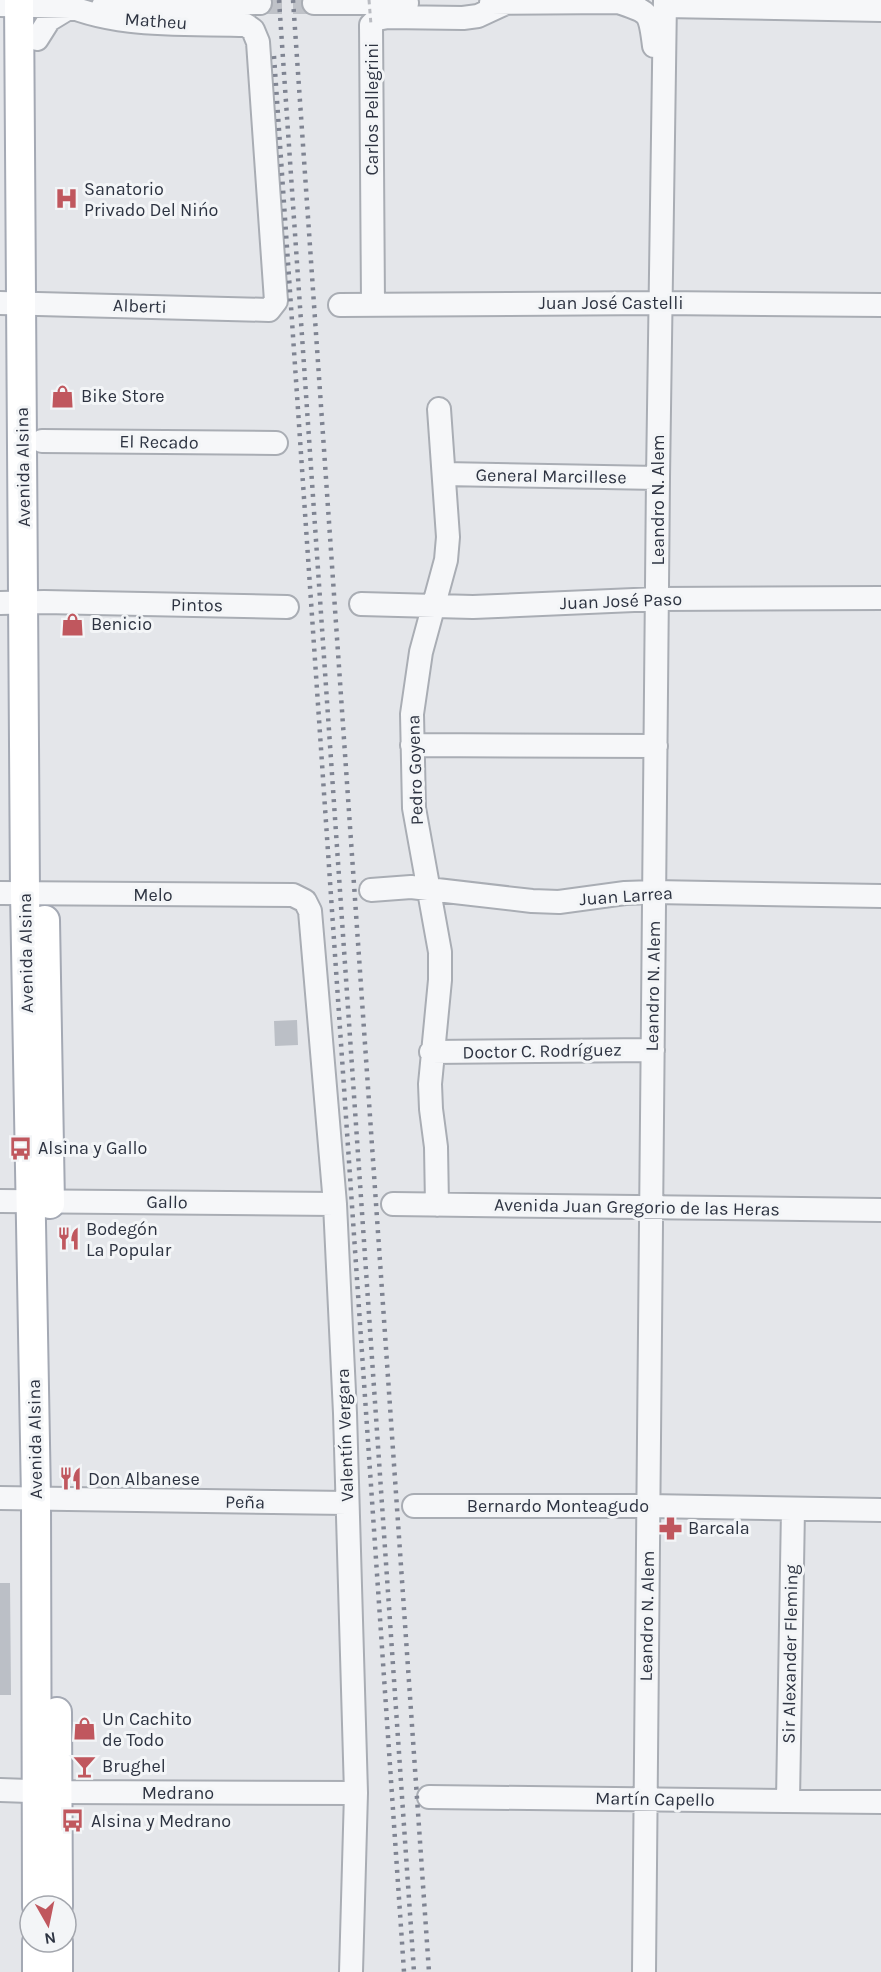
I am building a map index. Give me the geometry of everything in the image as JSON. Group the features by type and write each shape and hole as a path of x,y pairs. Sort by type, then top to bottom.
{"main road":[{"name":"Avenida Alsina","path":"23,603 42,441 20,303 37,39 33,3"},
{"name":"Avenida Alsina","path":"33,3 20,303 23,893 41,1201 46,1499 47,1791 38,1894"},
{"name":"Avenida Alsina","path":"47,1791 57,1894"},
{"path":"37,1954 37,1972"},
{"path":"58,1954 58,1972"}],"street":[{"path":"33,3 90,0"},
{"path":"314,3 623,1 642,9 649,17 656,67 663,90"},
{"name":"Carlos Pellegrini","path":"373,304 371,25 388,16 462,18 478,16 502,2"},
{"name":"Matheu","path":"33,3 260,3"},
{"name":"Matheu","path":"33,3 129,21 246,25 253,30 258,42 276,301"},
{"path":"665,3 881,10"},
{"name":"Leandro N. Alem","path":"644,1972 658,478 665,3"},
{"name":"Alberti","path":"20,303 269,310 276,301"},
{"name":"Juan José Castelli","path":"340,305 660,303 881,305"},
{"name":"Pedro Goyena","path":"437,1204 436,1147 431,1109 431,1052 440,980 440,952 414,808 412,714 417,678 446,560 448,537 439,409"},
{"name":"El Recado","path":"42,441 276,443"},
{"name":"General Marcillese","path":"444,474 658,478"},
{"name":"Juan José Paso","path":"361,604 433,607 657,598 881,598"},
{"name":"Pintos","path":"23,603 287,607"},
{"path":"412,745 656,746"},
{"name":"Juan Larrea","path":"371,890 411,887 559,902 625,893 654,892 881,896"},
{"name":"Melo","path":"23,893 294,895 305,901"},
{"name":"Valentín Vergara","path":"305,901 310,911 334,1204 345,1413 356,1793 351,1972"},
{"name":"Doctor C. Rodríguez","path":"431,1052 653,1050"},
{"name":"Gallo","path":"0,1201 334,1204"},
{"name":"Avenida Juan Gregorio de las Heras","path":"393,1204 881,1210"},
{"name":"Peña","path":"0,1498 347,1503"},
{"name":"Bernardo Monteagudo","path":"414,1506 648,1506 881,1510"},
{"name":"Sir Alexander Fleming","path":"788,1800 793,1509"},
{"name":"Medrano","path":"0,1790 356,1793"},
{"name":"Martín Capello","path":"429,1797 881,1802"}],"path":[{"path":"369,0 371,25"}],"building":[{"path":"297,1020 298,1045 275,1046 274,1021"},
{"path":"0,1583 10,1583 11,1695 0,1695"}],"tunnel":[{"path":"260,3 314,3"}],"railway":[{"path":"279,0 414,1972"},
{"path":"293,0 429,1972"},
{"path":"274,56 404,1972"}],"place":[{"name":"Sanatorio Privado Del Nińo","path":"66,199"},
{"name":"Bike Store","path":"63,396"},
{"name":"Benicio","path":"73,624"},
{"name":"Alsina y Gallo","path":"20,1148"},
{"name":"Bodegón La Popular","path":"68,1239"},
{"name":"Don Albanese","path":"70,1479"},
{"name":"Barcala","path":"670,1528"},
{"name":"Un Cachito de Todo","path":"84,1729"},
{"name":"Brughel","path":"84,1766"},
{"name":"Alsina y Medrano","path":"73,1821"}]}
